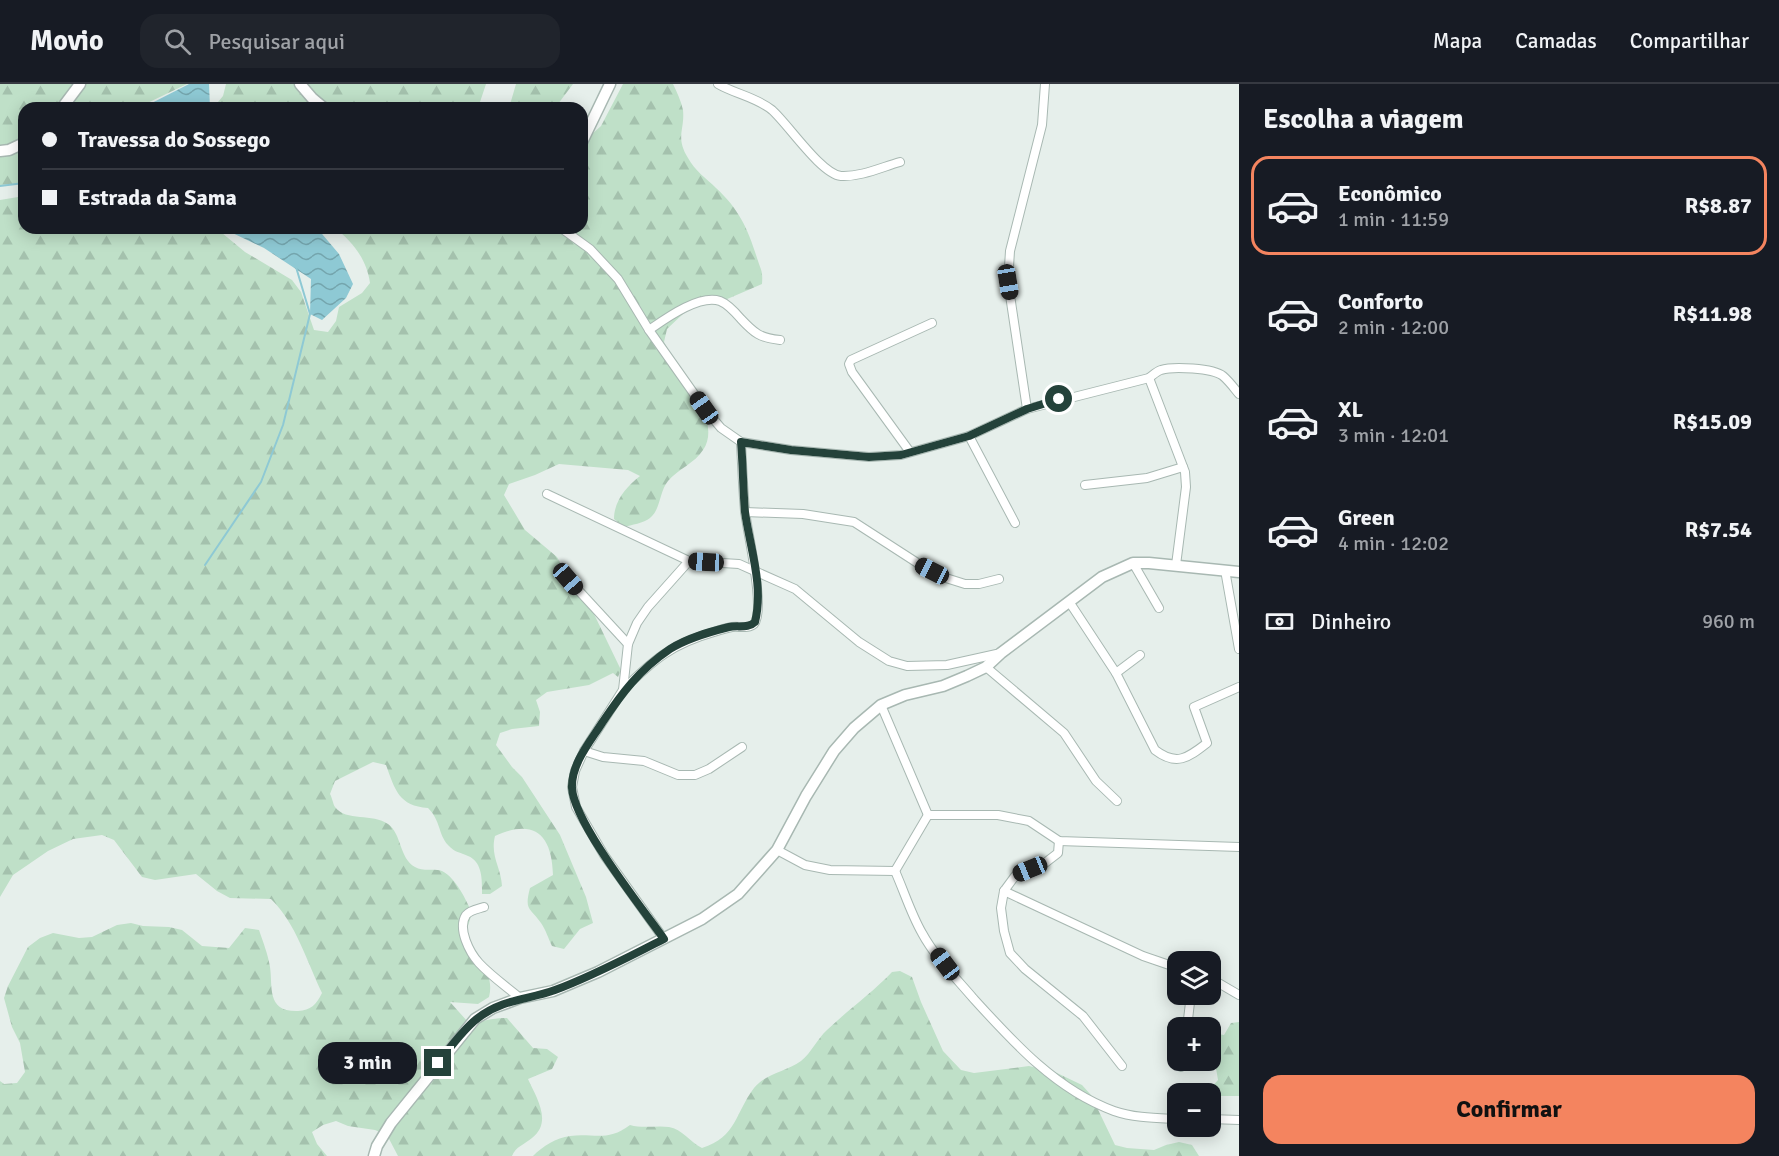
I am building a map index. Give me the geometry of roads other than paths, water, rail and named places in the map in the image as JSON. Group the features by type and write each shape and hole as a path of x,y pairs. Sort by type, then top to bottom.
{"street":[{"path":"66,102 80,84"},
{"path":"300,84 318,102"},
{"path":"588,133 610,84"},
{"path":"718,84 759,101 772,110 820,162 840,176 900,162"},
{"path":"1027,409 1008,282 1010,251 1042,125 1045,84"},
{"path":"0,151 18,146"},
{"path":"569,234 590,249 618,279 649,330 704,408 721,428 741,442 791,450 869,457 901,455 969,436 1027,409 1149,378 1159,370 1167,369 1197,369 1216,373 1223,376 1239,394"},
{"path":"649,330 697,302 712,299 731,308 760,337 780,340"},
{"path":"910,452 863,389 849,363 851,360 932,323"},
{"path":"1149,378 1183,467 1186,487 1176,565"},
{"path":"969,436 1015,523"},
{"path":"664,939 604,855 576,807 572,787 575,771 584,751 623,690 643,670 670,649 687,640 731,627 753,625 758,611 755,570 745,512 741,442"},
{"path":"1085,485 1147,478 1183,467"},
{"path":"547,494 689,561 739,564 795,589 859,642 889,661 907,666 947,665 1001,653"},
{"path":"745,512 803,514 854,522 919,564 946,578 964,584 979,584 999,579"},
{"path":"623,690 628,644 637,623 648,607 689,561"},
{"path":"1133,563 1160,608"},
{"path":"374,1156 377,1146 391,1123 476,1019 493,1008 520,998 553,991 598,972 702,919 738,894 777,850 806,796 834,751 854,728 881,705 905,695 943,686 986,667 1001,653 1102,577 1133,563 1239,572"},
{"path":"1225,570 1239,649"},
{"path":"568,579 628,644"},
{"path":"1070,603 1116,673 1155,750 1164,757 1174,759 1188,757 1207,743 1194,707 1239,687"},
{"path":"1116,673 1140,655"},
{"path":"986,667 1064,733 1096,781 1117,801"},
{"path":"881,705 928,815"},
{"path":"584,751 603,757 644,761 678,775 695,775 709,769 742,747"},
{"path":"928,815 998,815 1029,821 1059,841 1237,848"},
{"path":"895,871 928,815"},
{"path":"1059,841 1059,854 1015,876 1004,891 1000,908 1010,953 1025,969 1083,1016 1122,1066"},
{"path":"777,850 805,865 830,870 895,871"},
{"path":"895,871 923,934 956,979 1006,1035 1050,1075 1089,1100 1116,1112 1143,1118 1167,1119"},
{"path":"1004,891 1143,956 1167,964"},
{"path":"484,907 471,911 466,915 463,923 469,947 481,965 520,998"},
{"path":"1221,984 1239,995"},
{"path":"1221,1119 1239,1120"}],"water":[{"path":"189,84 209,84 210,102 154,102"},
{"path":"235,234 322,234 339,254 353,284 346,298 322,320 310,314 311,279 264,248"}],"waterway":[{"path":"0,186 18,184"},
{"path":"205,565 261,482 283,425 310,314 296,267"}]}
